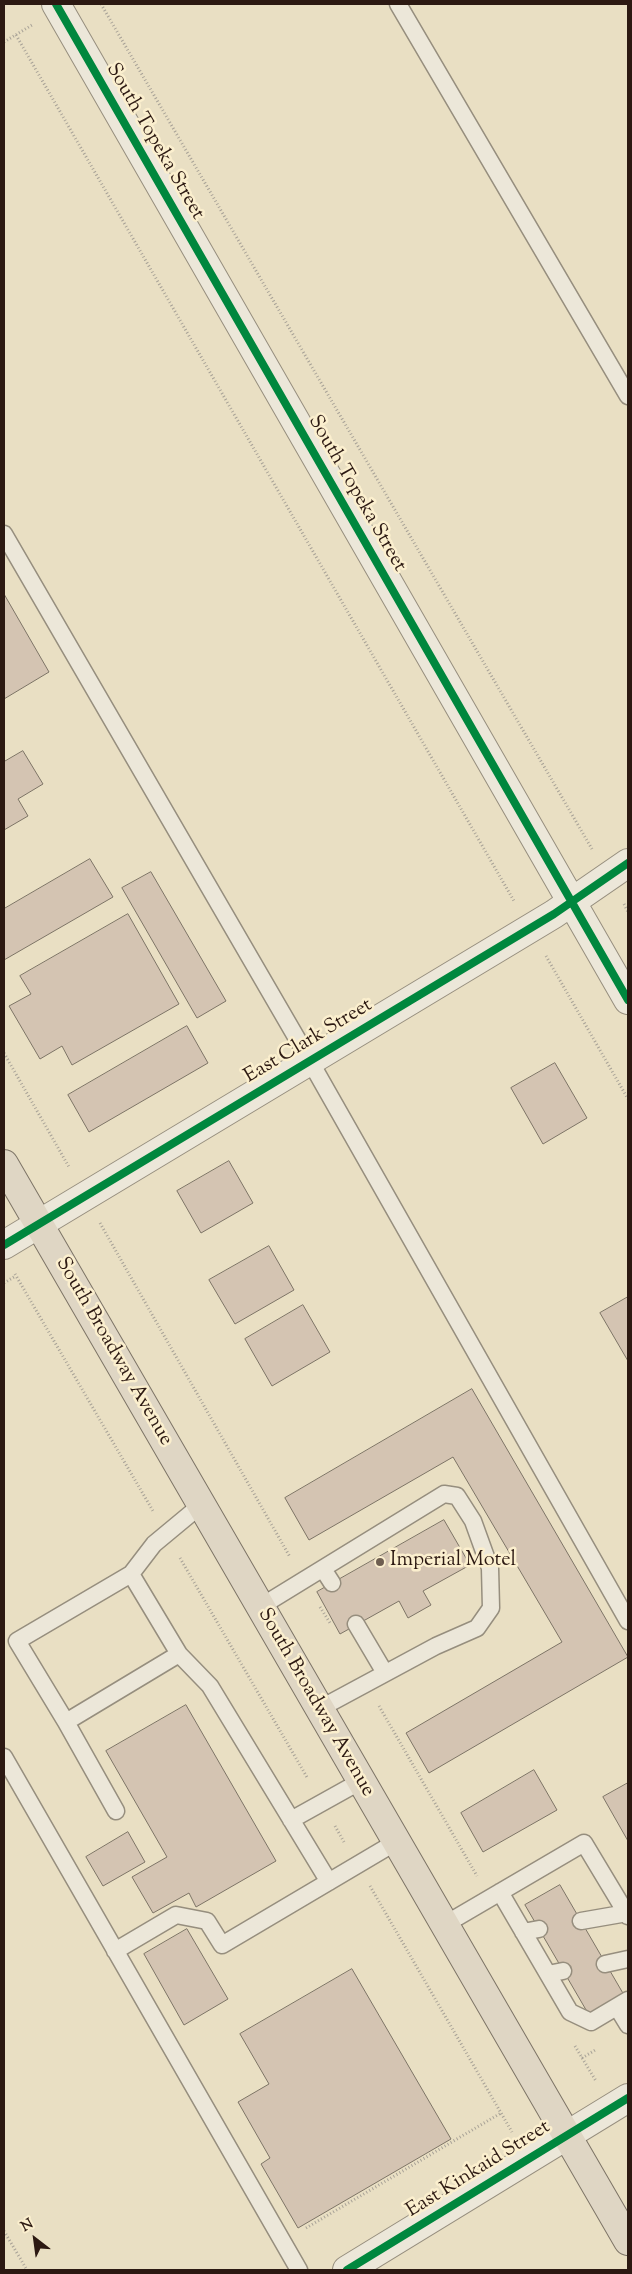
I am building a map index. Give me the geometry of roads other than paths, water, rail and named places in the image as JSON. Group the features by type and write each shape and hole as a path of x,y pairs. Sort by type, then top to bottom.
{"main road":[{"name":"South Broadway Avenue","path":"4,1164 360,1781 628,2240"}],"street":[{"name":"South Topeka Street","path":"56,4 628,1000"},
{"name":"East Clark Street","path":"8,1257 39,1225 530,928 618,870"},
{"name":"East Kinkaid Street","path":"346,2270 628,2098"}],"lane":[{"path":"398,4 628,396"},
{"path":"4,534 310,1061 628,1621"},
{"path":"260,1607 444,1494 457,1496 473,1522 490,1568 491,1608 477,1628 436,1646 319,1709"},
{"path":"116,1811 66,1722 17,1641 131,1574 154,1544 201,1505"},
{"path":"323,1569 332,1583"},
{"path":"131,1574 179,1654 210,1686 328,1882"},
{"path":"356,1624 385,1673"},
{"path":"66,1722 179,1654"},
{"path":"4,1757 299,2270"},
{"path":"290,1820 360,1781"},
{"path":"115,1952 176,1914 207,1922 222,1945 396,1842"},
{"path":"444,1925 584,1843 627,1915 581,1922"},
{"path":"500,1892 531,1931 556,1972 570,2012 591,2022 623,2003 628,2026"},
{"path":"605,1964 628,1959"}],"place":[{"name":"Imperial Motel","path":"380,1562"}]}
